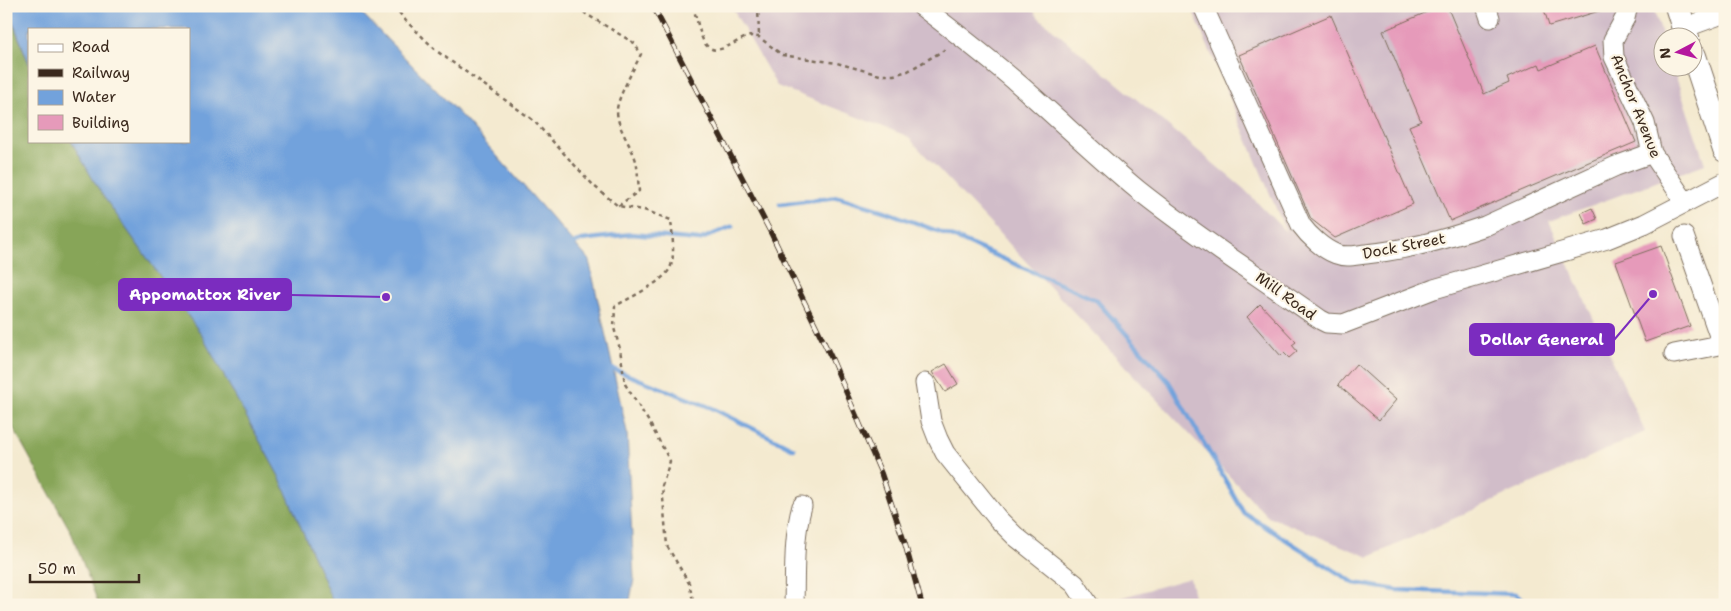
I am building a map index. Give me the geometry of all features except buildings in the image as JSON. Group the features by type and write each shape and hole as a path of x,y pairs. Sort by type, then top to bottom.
{"main road":[{"path":"1702,78 1722,134"}],"street":[{"name":"Mill Road","path":"921,6 1020,85 1178,221 1327,323 1343,324 1434,289 1607,239 1644,224 1725,182"},
{"name":"Dock Street","path":"1203,6 1301,225 1309,236 1337,255 1380,253 1419,246 1465,233 1485,226 1616,166 1652,153"},
{"name":"Anchor Avenue","path":"1628,6 1625,18 1614,40 1614,57 1644,124 1652,153 1685,202"},
{"path":"1683,24 1725,13"},
{"path":"1674,354 1723,344 1684,236"},
{"path":"925,383 931,421 938,439 950,460 998,519 1015,536 1075,584 1089,605"},
{"path":"794,605 797,524 802,506"}],"path":[{"path":"394,6 438,52 533,120 594,186 618,206 644,210 672,220 673,257 669,270 649,287 615,306 614,328 620,349 625,384 649,422 670,461 662,486 667,546 689,583 694,605"},
{"path":"578,6 586,14 634,42 641,54 623,90 617,110 622,131 636,160 639,191 618,206"},
{"path":"692,6 703,40 715,50 722,49 747,37 759,37 782,55 837,63 880,75 894,75 908,71 938,56 963,38"},
{"path":"758,6 759,37"}],"shaded area":[{"path":"731,6 1030,6 1039,18 1244,189 1286,232 1191,6 1653,6 1660,28 1654,28 1654,78 1676,78 1705,164 1549,221 1645,432 1369,557 1267,516 907,136 777,86"},
{"path":"1190,578 1196,605 1095,605"}],"green space":[{"path":"6,6 28,61 28,142 72,142 101,193 201,334 280,478 334,605 99,605 71,532 6,415"}],"water":[{"path":"7,6 355,6 466,121 589,260 627,432 634,579 629,605 334,605 280,478 201,334 101,193 72,142 190,142 190,28 28,28 28,61"}],"waterway":[{"path":"780,204 838,197 887,212 956,238 1096,300 1169,382 1244,513 1354,583 1397,590 1516,594 1532,605"},
{"path":"571,245 582,240 631,234 699,240 733,226"},
{"path":"610,368 712,408 794,449"}],"railway":[{"path":"653,6 772,235 831,357 881,473 905,544 922,605"}],"place":[{"name":"Dollar General","path":"1653,294"},
{"name":"Appomattox River","path":"386,297"}]}
